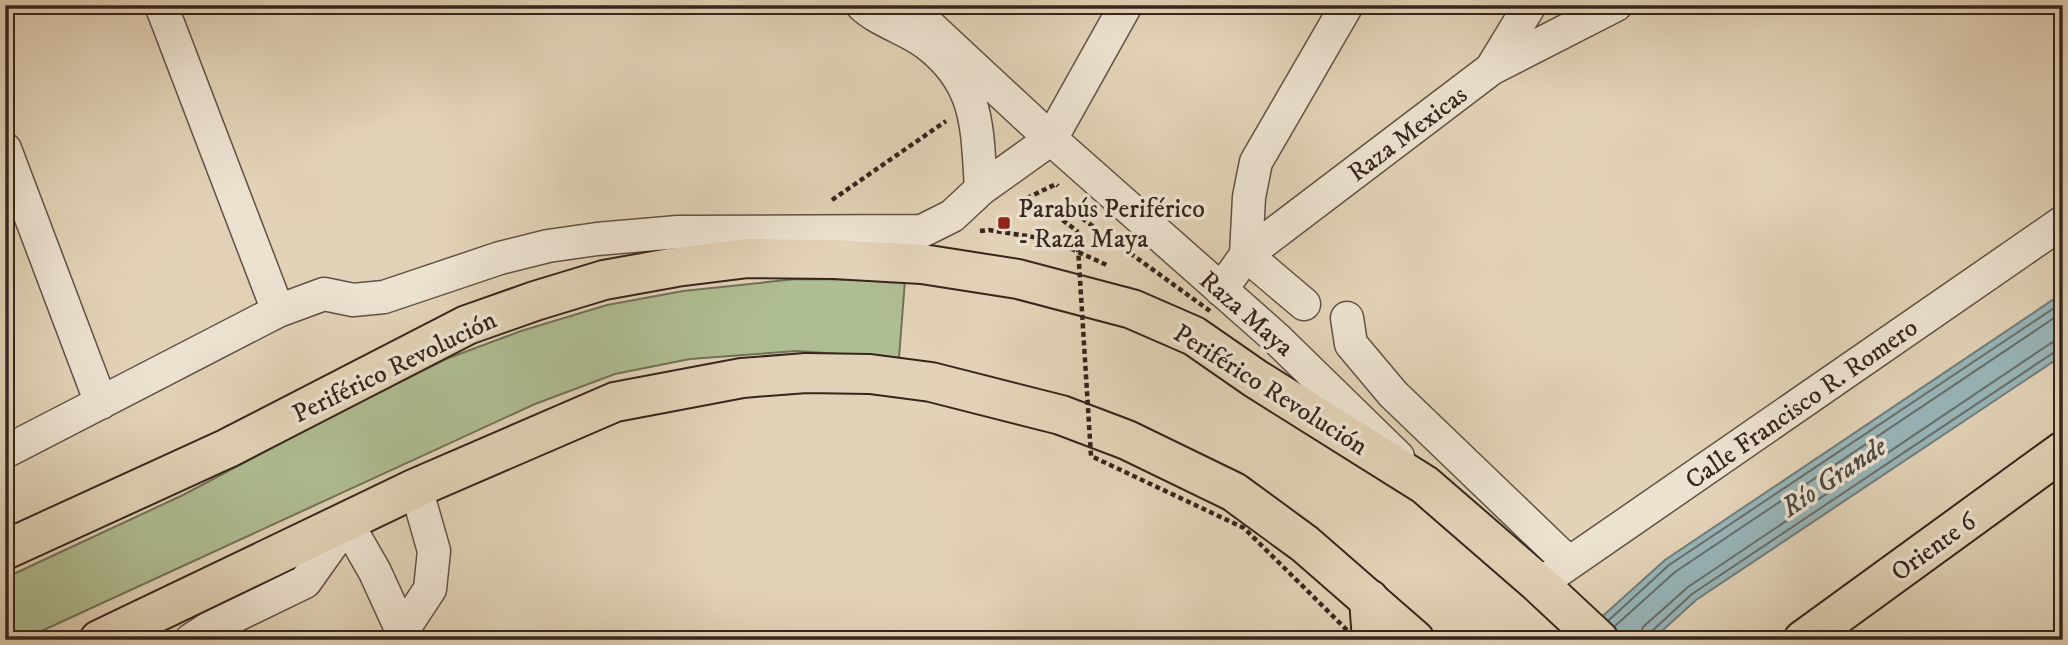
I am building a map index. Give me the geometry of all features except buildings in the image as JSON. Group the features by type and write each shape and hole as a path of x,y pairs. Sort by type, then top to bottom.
{"main road":[{"name":"Periférico Revolución","path":"5,550 228,448 467,325 604,280 676,267 748,258 834,259 922,264 1018,279 1132,309 1194,336 1256,379 1425,485 1554,573 1590,631"},
{"path":"99,640 416,488 615,402 742,378 806,373 870,374 931,382 1060,415 1127,440 1234,492 1305,544 1415,640"},
{"name":"Oriente 6","path":"1803,640 2063,451"},
{"path":"1369,599 1372,640"}],"street":[{"path":"161,5 278,311"},
{"path":"864,7 908,5"},
{"name":"Raza Maya","path":"908,5 1051,139 1216,301 1276,338 1332,390 1425,485"},
{"path":"748,258 922,231 952,216 981,189 1051,139 1126,5"},
{"path":"1347,5 1256,162 1249,197 1246,256 1305,292 1349,331 1393,394 1554,573"},
{"path":"1491,69 1530,5"},
{"name":"Raza Mexicas","path":"1216,301 1246,256 1491,69 1616,5"},
{"path":"864,7 927,43 953,68 970,98 977,135 981,189"},
{"path":"5,149 101,404"},
{"name":"Calle Francisco R. Romero","path":"1554,573 2063,222"},
{"path":"5,452 278,311 324,293 353,300 384,297 500,258 548,246 597,239 678,232 922,231"},
{"path":"405,635 430,589 434,551 416,488"},
{"path":"191,640 208,629 306,582 347,523 375,572 405,635"}],"path":[{"path":"825,204 950,119"},
{"path":"1011,206 1056,184 1066,193"},
{"path":"1216,301 1065,206 1060,218 1077,231 1091,457 1244,528 1357,640"},
{"path":"1128,243 1216,301"}],"green space":[{"path":"796,279 905,280 899,358 797,351 690,359 615,374 535,404 22,640 5,640 5,578 183,495 446,359 521,331 607,305 683,291"}],"water":[{"name":"Río Grande","path":"2063,293 2063,355 1696,600 1652,640 1576,640 1665,560"}],"place":[{"name":"Parabús Periférico - Raza Maya","path":"1004,223"}]}
